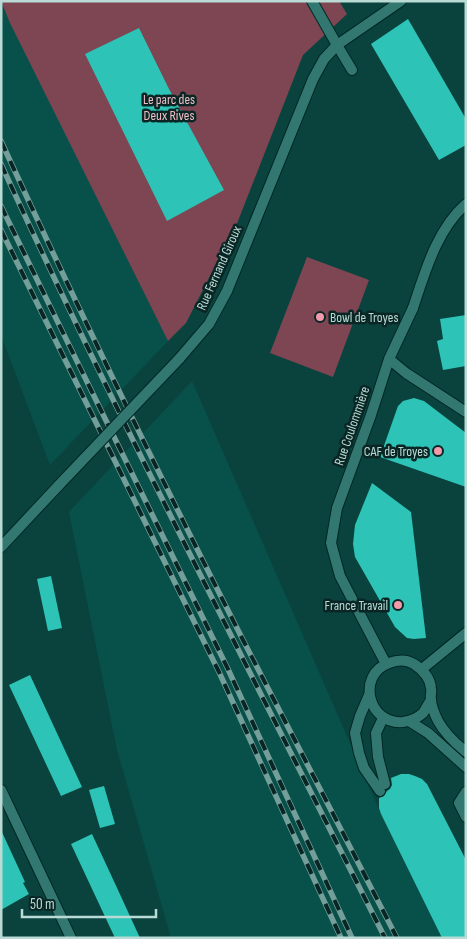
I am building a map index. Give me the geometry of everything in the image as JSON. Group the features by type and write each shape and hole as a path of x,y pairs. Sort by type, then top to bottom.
{"street":[{"path":"312,1 352,70"},
{"name":"Rue Fernand Giroux","path":"1,546 209,324 227,292 313,79 324,60 337,45 401,1"},
{"name":"Rue Coulommière","path":"386,664 340,576 331,543 337,508 371,416 389,359 413,308 434,247 457,212 466,204"},
{"path":"389,359 406,373 466,412"},
{"path":"422,669 466,633"},
{"path":"383,718 376,733 382,788 364,768 355,734 369,695 370,682 376,672 386,664 398,660 411,662 422,669 432,688 431,700 438,720 447,736 466,752"},
{"path":"369,695 374,708 383,718 396,723 409,722 423,714 431,700"},
{"path":"409,722 428,733 466,767"},
{"path":"1,790 71,938"},
{"path":"466,792 459,803 466,817"}],"shaded area":[{"path":"1,3 168,341 50,465 1,335"},
{"path":"192,381 381,814 442,938 171,938 117,750 69,512"}],"green space":[{"name":"Le parc des Deux Rives","path":"1,1 339,1 347,14 303,55 238,221 186,323 168,341 10,23"},
{"name":"Bowl de Troyes","path":"307,257 369,280 333,377 270,353"}],"building":[{"path":"408,19 466,119 466,145 439,160 371,44"},
{"path":"139,28 169,89 224,190 167,221 85,54"},
{"path":"466,315 466,366 443,370 437,341 443,339 440,319"},
{"path":"414,398 424,401 466,433 466,487 380,457 398,406 403,401"},
{"path":"372,483 411,512 426,638 407,638 395,627 355,557 353,544 355,525"},
{"path":"51,576 62,628 48,631 37,579"},
{"path":"30,675 82,787 61,796 9,685"},
{"path":"401,774 415,776 427,784 466,860 466,938 442,938 381,814 379,798 384,796 390,789 392,785 391,778"},
{"path":"104,786 115,824 100,828 89,790"},
{"path":"1,830 29,894 1,910"},
{"path":"92,834 140,938 115,938 71,844"}],"railway":[{"path":"1,141 89,329 181,516 397,938"},
{"path":"1,164 141,456 385,938"},
{"path":"1,206 227,667 352,938"},
{"path":"1,230 219,672 341,938"}],"place":[{"name":"Bowl de Troyes","path":"320,317"},
{"name":"CAF de Troyes","path":"438,451"},
{"name":"France Travail","path":"398,605"}]}
